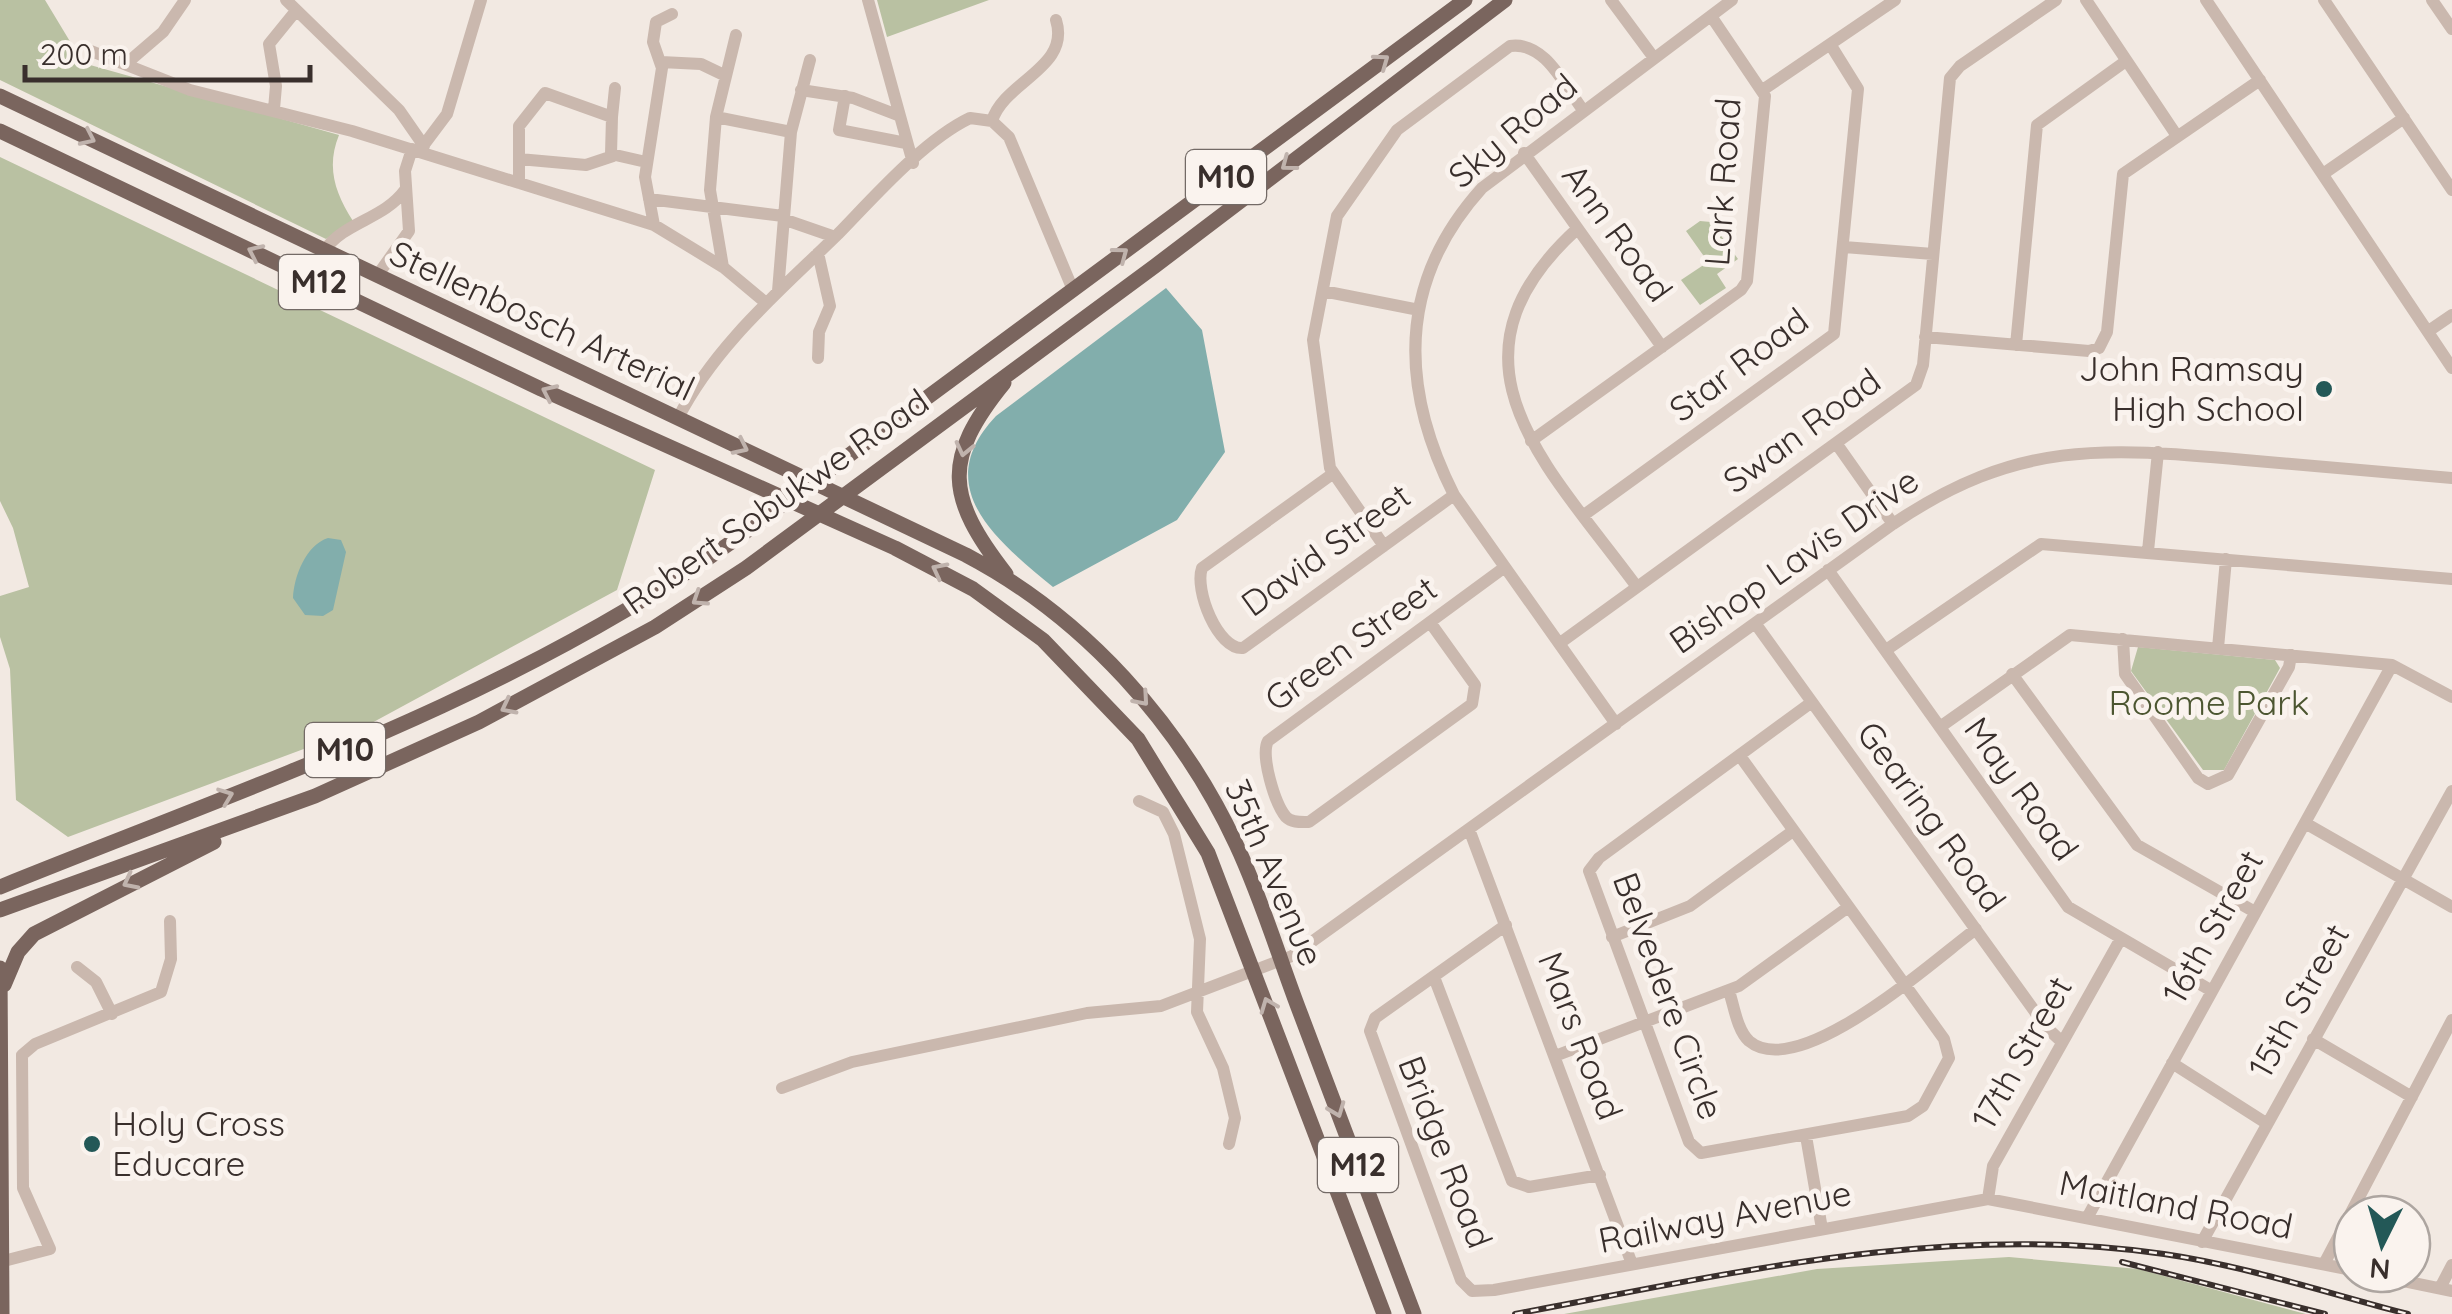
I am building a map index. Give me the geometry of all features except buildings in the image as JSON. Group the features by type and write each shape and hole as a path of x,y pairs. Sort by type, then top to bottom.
{"main road":[{"name":"Robert Sobukwe Road","path":"0,886 436,712 617,618 812,483 1465,0"},
{"name":"Robert Sobukwe Road","path":"0,910 281,810 479,722 609,654 736,575 1506,0"},
{"name":"Stellenbosch Arterial","path":"0,96 841,496"},
{"name":"Stellenbosch Arterial","path":"0,131 541,389 818,514"},
{"path":"1010,580 972,525 962,500 959,468 969,429 1016,368"},
{"name":"35th Avenue","path":"841,496 1010,580 1074,629 1166,728 1231,833 1413,1313"},
{"name":"35th Avenue","path":"818,514 973,588 1043,640 1138,739 1190,820 1254,970 1382,1307"},
{"path":"2,993 18,952 34,934 281,810"},
{"path":"0,968 2,1314"}],"street":[{"path":"127,63 163,32 186,0"},
{"path":"286,0 399,110 418,149"},
{"path":"376,276 409,231 405,171 447,114 481,0"},
{"path":"868,0 913,163"},
{"path":"1612,0 1654,58"},
{"name":"Sky Road","path":"1616,724 1454,495 1436,458 1417,398 1414,354 1419,310 1429,274 1461,213 1482,188 1732,0"},
{"path":"1764,89 1896,0"},
{"name":"Swan Road","path":"1560,643 1916,384 1922,371 1950,78 1960,66 2056,0"},
{"path":"2086,0 2177,136"},
{"path":"2206,0 2452,368"},
{"path":"2324,0 2451,185"},
{"path":"2432,0 2452,28"},
{"path":"274,109 276,86 269,44 295,12"},
{"path":"654,225 646,162 661,62 653,30 660,19 672,14"},
{"name":"Lark Road","path":"1531,441 1747,281 1764,89 1710,16"},
{"path":"992,122 1006,94 1052,55 1060,39 1056,20"},
{"path":"723,268 710,203 716,117 736,35"},
{"path":"1384,546 1332,475 1314,350 1337,216 1397,130 1510,46 1525,44 1538,50 1583,110"},
{"name":"Star Road","path":"1584,515 1831,337 1837,324 1858,89 1830,44"},
{"path":"91,51 190,90 418,149 654,225 723,268 766,303"},
{"path":"778,291 792,132 810,60"},
{"path":"2016,345 2038,125 2126,61"},
{"path":"661,62 702,64 726,76"},
{"path":"1925,337 2089,352 2103,344 2122,177 2260,80"},
{"path":"613,156 609,150 615,88"},
{"path":"800,90 845,96 900,116"},
{"path":"519,183 520,126 544,93 612,116"},
{"path":"845,96 839,130 906,143"},
{"path":"716,117 792,132"},
{"path":"678,418 711,366 766,303 913,163 970,118 992,122 1015,149 1073,290"},
{"path":"2323,174 2404,118"},
{"name":"Ann Road","path":"1524,153 1662,347"},
{"path":"519,159 586,165 613,156 646,162"},
{"path":"324,251 346,228 380,214 405,190"},
{"path":"648,198 710,203 783,218 835,237"},
{"path":"1577,228 1534,273 1519,300 1509,334 1510,386 1531,441 1638,588"},
{"path":"1844,247 1933,254"},
{"path":"818,253 830,306 820,332 818,358"},
{"path":"1322,291 1419,310"},
{"path":"2430,330 2452,315"},
{"path":"1836,443 1892,524"},
{"name":"Bishop Lavis Drive","path":"782,1088 852,1062 980,1039 1087,1013 1162,1006 1280,960 1324,934 1892,524 1958,485 2012,464 2075,452 2158,452 2452,478"},
{"path":"2148,551 2158,452"},
{"name":"David Street","path":"1332,475 1202,568 1200,586 1222,642 1232,649 1244,648 1454,495"},
{"path":"1886,650 2041,544 2452,579"},
{"path":"2218,648 2226,559"},
{"name":"Green Street","path":"1432,625 1474,685 1472,704 1309,822 1296,823 1286,816 1264,760 1268,741 1432,625 1505,567"},
{"name":"May Road","path":"1828,570 2068,907 2212,991"},
{"name":"Gearing Road","path":"1755,623 1976,930 2062,1042"},
{"path":"1940,727 2070,635 2392,665 2452,697"},
{"path":"2123,639 2125,674 2198,778 2208,784 2228,776 2289,667 2291,655"},
{"name":"16th Street","path":"2087,1218 2392,665"},
{"path":"2012,674 2137,845 2256,912"},
{"name":"Belvedere Circle","path":"1740,756 1949,1052 1924,1106 1903,1118 1712,1154 1696,1151 1591,884 1592,865 1812,702"},
{"name":"15th Street","path":"2202,1242 2452,791"},
{"path":"1139,801 1163,812 1174,834 1200,939 1196,993 1199,1020 1223,1068 1236,1118 1228,1144"},
{"path":"2305,823 2452,907"},
{"name":"Mars Road","path":"1469,829 1632,1264"},
{"path":"1612,937 1690,906 1793,831"},
{"path":"1555,1056 1729,991 1847,908"},
{"path":"2,1262 50,1249 24,1188 22,1055 34,1044 160,992 171,959 170,920"},
{"path":"1506,925 1434,977 1512,1182 1529,1187 1600,1175"},
{"path":"1729,991 1744,1035 1772,1050 1822,1040 1976,930"},
{"name":"17th Street","path":"1988,1200 1993,1166 2120,940"},
{"path":"77,967 96,982 112,1014"},
{"name":"Bridge Road","path":"1434,977 1375,1018 1370,1031 1461,1280 1472,1290"},
{"path":"2324,1264 2452,1020"},
{"path":"2314,1040 2412,1097"},
{"path":"2172,1064 2266,1123"},
{"path":"1806,1136 1822,1229"},
{"name":"Railway Avenue","path":"1472,1290 1988,1200"},
{"name":"Maitland Road","path":"1988,1200 2332,1266"},
{"path":"2446,1290 2452,1265"}],"green space":[{"path":"0,0 45,0 83,63 339,135 333,158 334,180 353,221 326,239 0,80"},
{"path":"877,0 989,0 887,37"},
{"path":"0,157 655,470 617,590 368,725 68,837 16,800 10,669 0,637 0,596 29,587 13,528 0,501"},
{"path":"1700,221 1711,222 1738,259 1717,274 1726,288 1700,305 1681,280 1708,262 1686,231"},
{"name":"Roome Park","path":"2138,647 2275,660 2280,668 2224,770 2203,770 2131,671"},
{"path":"2009,1257 2138,1269 2306,1314 1564,1314 1817,1269"}],"water":[{"path":"1166,288 1202,330 1225,452 1177,520 1053,587 993,532 979,512 970,490 969,467 977,442 996,416"},
{"path":"328,538 341,540 346,552 333,610 323,616 305,615 293,598 296,580 313,547"}],"railway":[{"path":"1515,1314 1838,1257 2001,1244 2082,1246 2195,1259 2408,1314"},
{"path":"2122,1262 2325,1314"}],"place":[{"name":"John Ramsay High School","path":"2324,389"},
{"name":"Holy Cross Educare","path":"92,1144"}]}
